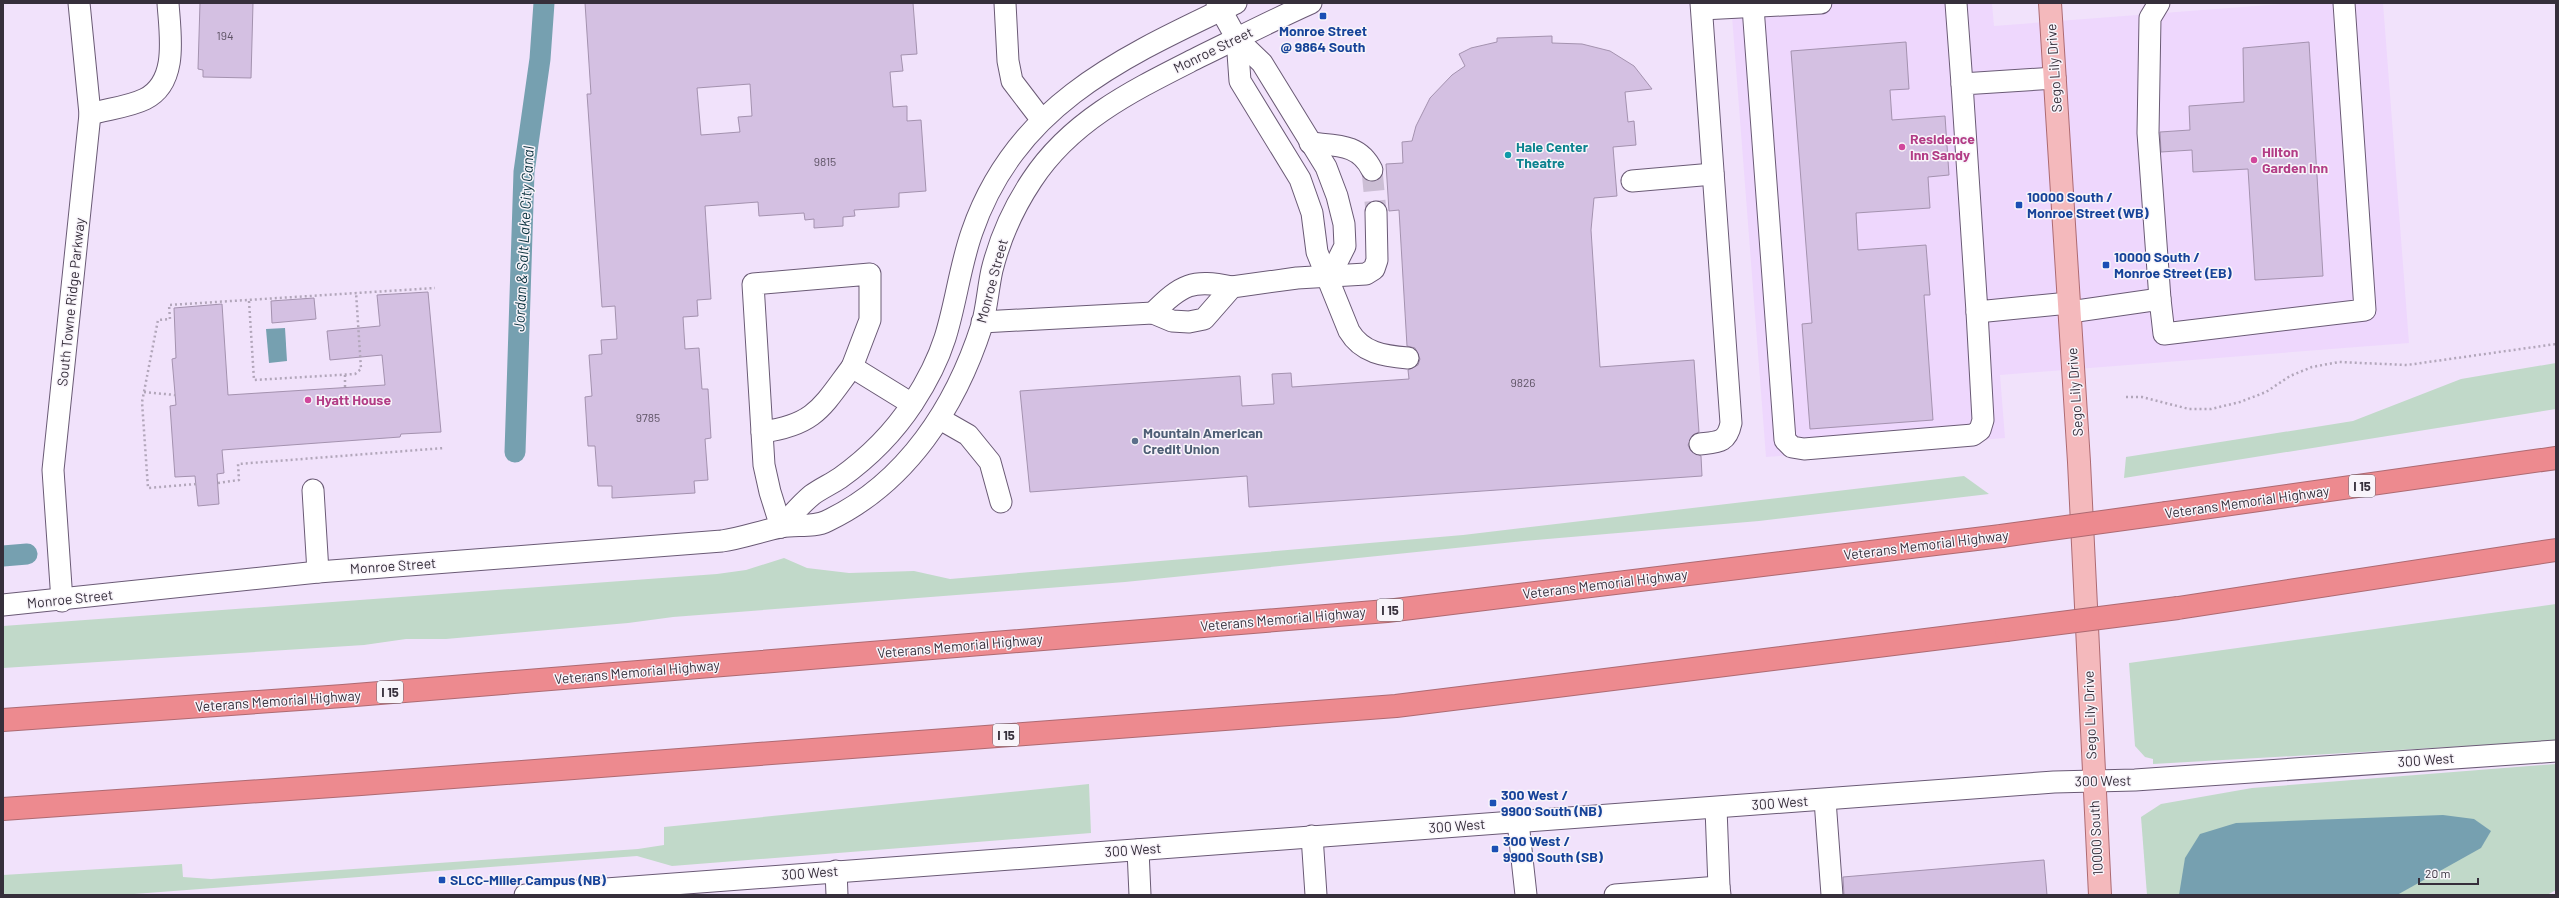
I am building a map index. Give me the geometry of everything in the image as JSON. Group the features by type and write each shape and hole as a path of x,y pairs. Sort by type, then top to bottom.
{"highway":[{"name":"Veterans Memorial Highway","path":"3,720 351,696 1387,611 2001,536 2556,458"},
{"name":"I 15","path":"3,809 353,785 1396,706 2178,608 2556,550"}],"main road":[{"name":"Sego Lily Drive","path":"2050,3 2079,462 2093,781"},
{"name":"10000 South","path":"2093,781 2100,895"}],"street":[{"name":"South Towne Ridge Parkway","path":"62,601 53,470 90,114 79,3"},
{"path":"90,114 145,99 157,89 168,72 171,43 168,3"},
{"path":"1004,3 1008,61 1012,81 1041,120"},
{"name":"Monroe Street","path":"3,605 62,601 318,572 707,543 744,538 781,527 825,523 858,503 888,479 916,451 940,419 964,375 982,322 992,269 1009,221 1032,180 1060,144 1092,116 1128,93 1311,3"},
{"path":"1700,444 1719,442 1729,435 1731,423 1702,6 1753,7 1821,3"},
{"path":"1753,7 1785,440 1792,447 1804,449 1973,435 1980,430 1983,420 1977,312 1956,3"},
{"path":"2159,3 2150,18 2148,133 2160,299 2164,334 2365,310 2344,3"},
{"path":"1225,5 1237,39 1240,81 1291,162 1300,179 1312,213 1318,252 1354,340 1365,348 1383,356 1408,358"},
{"name":"Monroe Street","path":"781,527 812,495 839,479 866,458 891,432 912,404 931,372 945,339 961,267 972,231 987,197 1021,143 1041,120 1066,97 1093,77 1125,58 1225,5"},
{"path":"1237,39 1262,63 1326,167 1337,196 1344,224 1345,246 1329,278"},
{"path":"1962,84 2055,78"},
{"path":"1291,162 1312,146 1348,146 1360,152 1372,170"},
{"path":"1632,181 1713,174"},
{"path":"1153,313 1168,298 1188,285 1208,283 1232,287 1297,278 1329,278 1366,274 1374,269 1377,260 1376,212"},
{"path":"762,432 786,429 803,423 818,411 852,368 870,320 870,274 752,284 762,432 767,478 781,527"},
{"path":"982,322 1153,313 1172,321 1189,322 1204,319 1232,287"},
{"path":"1977,312 2070,307 2160,299"},
{"path":"852,368 912,404"},
{"path":"940,419 968,435 990,462 1001,502"},
{"path":"313,490 318,572"},
{"name":"300 West","path":"525,895 2054,782 2135,780 2556,751"},
{"path":"1825,800 1832,895"},
{"path":"1615,895 1720,891 1716,808"},
{"path":"1518,822 1526,895"},
{"path":"1312,836 1316,895"},
{"path":"1138,850 1140,895"},
{"path":"836,871 837,895"}],"path":[{"path":"196,484 148,488 142,402 158,320 170,319 169,305 435,288"},
{"path":"249,301 254,380 345,375 355,374 361,369 356,292"},
{"path":"2126,397 2142,397 2189,409 2211,409 2240,402 2266,392 2290,376 2312,367 2339,362 2407,365 2556,344"},
{"path":"345,375 345,388"},
{"path":"144,392 175,394"},
{"path":"218,483 239,480 238,464 444,448"}],"shaded area":[{"path":"1731,3 1992,3 1994,26 2295,3 2383,3 2409,343 2000,375 2005,438 1766,457"}],"green space":[{"path":"2556,363 2556,409 2124,478 2126,457 2353,421 2461,379"},
{"path":"1964,476 1989,494 1759,521 1524,541 1125,582 673,617 628,623 446,639 406,639 364,645 3,668 3,626 717,574 746,570 784,558 807,568 849,573 914,571 950,579 1463,535"},
{"path":"2556,604 2556,741 2153,764 2153,759 2145,757 2135,746 2129,663"},
{"path":"2556,764 2556,890 2547,895 2147,895 2141,817 2161,804 2252,788"},
{"path":"1089,784 1091,833 672,866 637,856 121,895 3,895 3,875 182,864 183,877 211,879 638,849 664,845 664,827"}],"water":[{"path":"285,328 287,361 269,363 266,329"},
{"path":"2443,815 2474,819 2491,831 2481,848 2397,895 2179,895 2185,858 2200,834 2236,823"}],"building":[{"path":"200,3 253,3 251,78 203,77 203,70 198,69"},
{"path":"585,3 913,3 917,54 901,55 903,71 890,72 893,107 907,106 907,121 921,120 926,191 899,193 899,207 854,210 855,216 843,217 843,226 814,228 814,219 805,220 804,213 759,216 758,202 705,206 711,299 697,300 698,316 683,317 685,349 699,348 702,389 708,389 711,438 705,439 708,480 694,481 695,493 612,498 612,486 598,486 595,446 588,446 585,397 592,396 589,355 602,354 601,340 617,339 615,306 602,307 587,94 591,94","holes":["750,84 752,116 738,117 740,132 701,135 697,88"]},
{"path":"1552,36 1552,43 1582,44 1610,51 1634,66 1652,89 1625,92 1628,122 1634,121 1636,145 1613,147 1617,196 1594,198 1591,230 1600,367 1694,360 1699,432 1693,435 1688,445 1691,451 1701,456 1702,476 1249,507 1247,476 1030,492 1020,391 1240,376 1242,406 1274,404 1272,374 1291,373 1292,387 1409,379 1408,370 1418,365 1420,359 1415,348 1407,346 1399,210 1389,211 1386,164 1403,163 1402,142 1412,141 1416,126 1430,98 1452,75 1465,66 1459,54 1471,48 1497,42 1497,38"},
{"path":"1906,42 1909,89 1890,90 1892,120 1945,116 1949,175 1928,177 1930,208 1856,213 1858,250 1926,245 1930,295 1924,295 1933,420 1810,429 1802,324 1812,323 1791,51"},
{"name":"Hilton Garden Inn","path":"2309,42 2323,276 2255,280 2248,169 2193,172 2192,150 2161,152 2160,132 2190,130 2189,106 2244,102 2243,48"},
{"name":"Hyatt House","path":"428,292 441,432 401,434 400,437 222,450 224,473 217,474 219,504 198,506 195,476 175,477 170,406 176,405 172,359 176,358 174,308 222,304 228,395 385,385 382,355 330,360 327,331 380,326 377,295"},
{"path":"314,298 316,319 272,323 271,301"},
{"path":"2044,860 2047,895 1844,895 1843,877"}],"waterway":[{"name":"Jordan & Salt Lake City Canal","path":"515,452 524,172 540,59 544,3"},
{"name":"Jordan & Salt Lake City Canal","path":"3,556 27,554"}],"tunnel":[{"path":"1372,170 1376,212"}],"place":[{"name":"Monroe Street @ 9864 South","path":"1323,16"},
{"name":"Residence Inn Sandy","path":"1902,147"},
{"name":"Hale Center Theatre","path":"1508,155"},
{"name":"Hilton Garden Inn","path":"2254,160"},
{"name":"10000 South / Monroe Street (WB)","path":"2019,205"},
{"name":"10000 South / Monroe Street (EB)","path":"2106,265"},
{"name":"Hyatt House","path":"308,400"},
{"name":"Mountain American Credit Union","path":"1135,441"},
{"name":"300 West / 9900 South (NB)","path":"1493,803"},
{"name":"300 West / 9900 South (SB)","path":"1495,849"},
{"name":"SLCC-Miller Campus (NB)","path":"442,880"}]}
